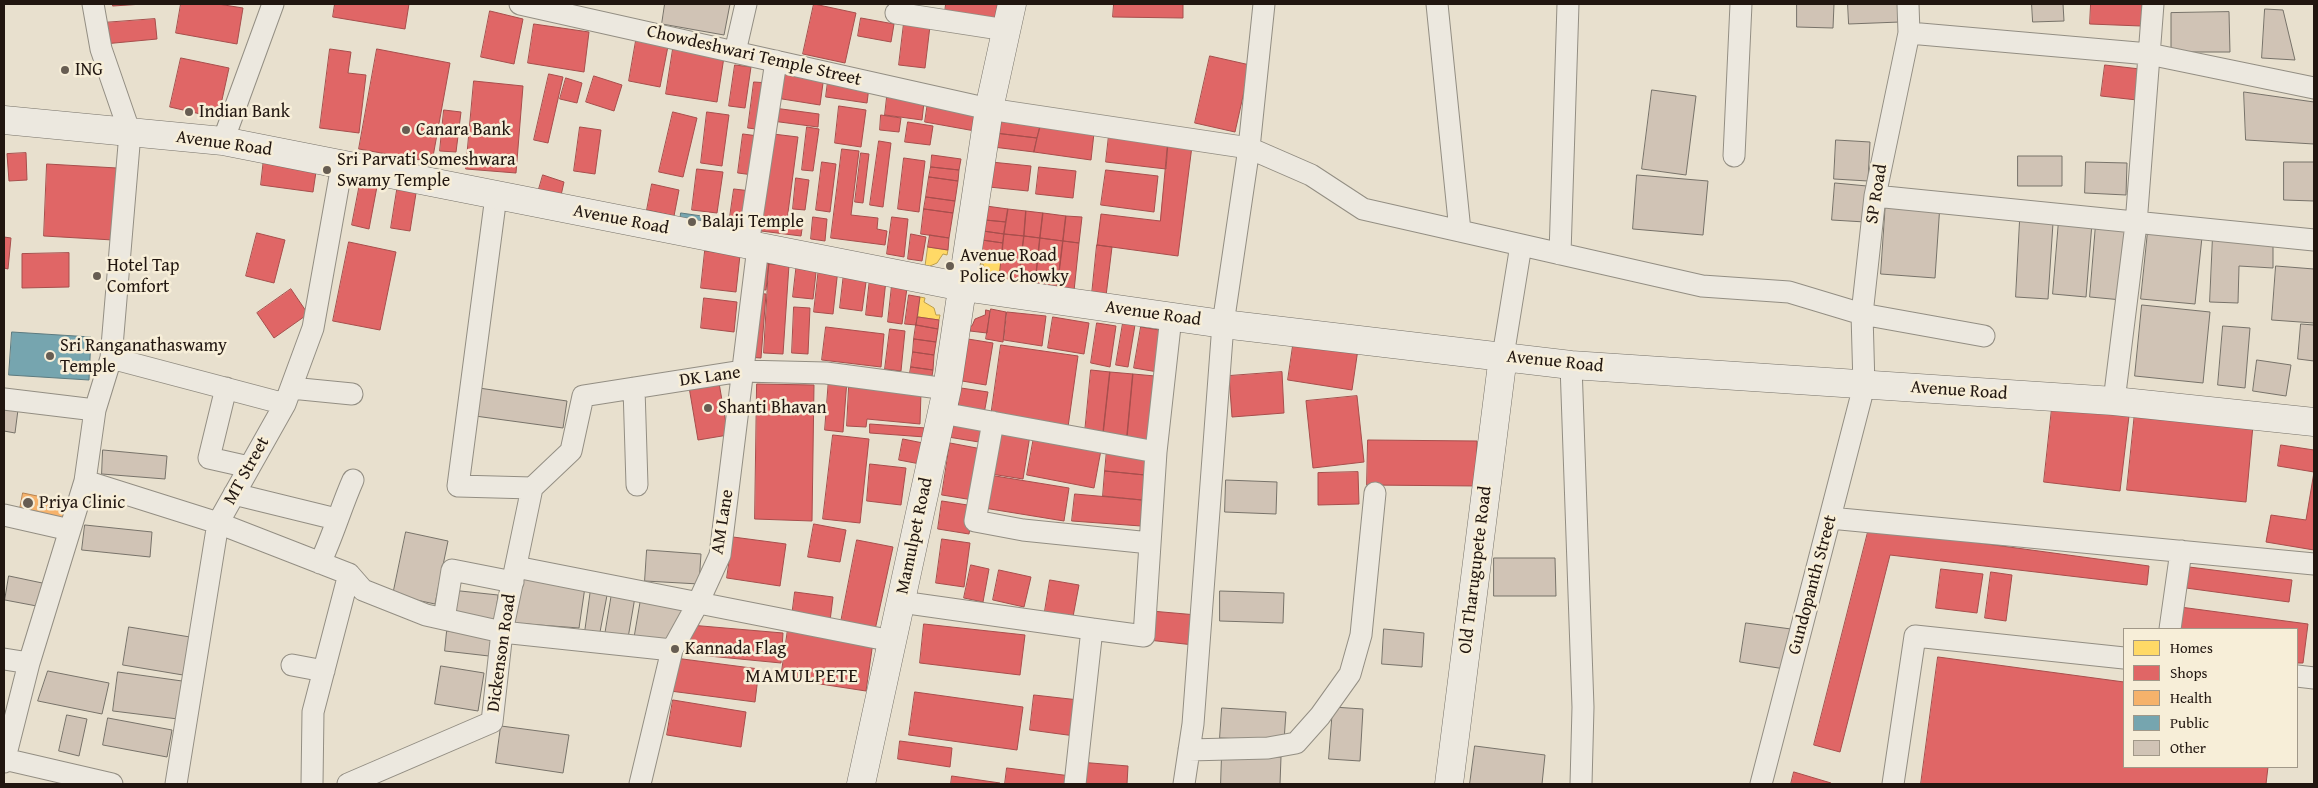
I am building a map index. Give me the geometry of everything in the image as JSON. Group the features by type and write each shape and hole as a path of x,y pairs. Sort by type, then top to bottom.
{"street":[{"path":"93,4 101,49 130,133 111,358 95,410 85,481 29,663 4,760 112,784"},
{"path":"223,141 273,4"},
{"name":"Chowdeshwari Temple Street","path":"525,4 989,109 1249,148 1312,175 1362,209 1702,286 1789,292 1862,314 1984,336"},
{"path":"735,52 746,4"},
{"name":"Mamulpet Road","path":"861,784 945,401 989,109 1012,4"},
{"path":"1184,784 1193,724 1223,324 1249,148 1264,4"},
{"path":"1437,4 1460,231"},
{"path":"1560,254 1568,4"},
{"path":"1734,156 1741,4"},
{"name":"SP Road","path":"1864,386 1862,314 1875,196 1909,33 1908,4"},
{"path":"2114,401 2136,224 2153,4"},
{"path":"896,13 1006,30"},
{"path":"1909,33 2149,54 2314,88"},
{"name":"AM Lane","path":"640,784 672,650 698,603 720,555 742,371 753,246 776,61"},
{"name":"Avenue Road","path":"4,120 223,141 963,286 1223,324 1571,365 1864,386 2114,401 2314,422"},
{"name":"MT Street","path":"176,784 218,523 288,396 313,328 342,165"},
{"path":"496,196 458,486 532,488"},
{"path":"1875,196 2136,224 2314,240"},
{"path":"1503,356 1521,245"},
{"path":"901,602 1144,636 1156,452 1171,317"},
{"name":"Old Tharugupete Road","path":"1449,784 1503,356"},
{"path":"111,358 226,388 288,396 352,394"},
{"path":"1571,365 1583,707 1581,784"},
{"name":"DK Lane","path":"532,488 571,451 583,396 742,371 826,373 945,401 993,422 1156,452"},
{"name":"Gundopanth Street","path":"1761,784 1864,386"},
{"path":"226,388 209,458 249,467"},
{"path":"634,388 637,485"},
{"path":"4,399 95,410"},
{"path":"993,422 975,521 1023,530 1150,543"},
{"path":"320,563 330,542 336,520 353,480"},
{"path":"85,481 218,523 349,574 363,590 426,615 502,632 672,650"},
{"name":"Dickenson Road","path":"348,784 371,780 492,722 502,632 532,488"},
{"path":"1189,750 1268,748 1296,743 1320,716 1350,674 1361,635 1375,493"},
{"path":"234,494 336,520"},
{"path":"4,515 70,530"},
{"path":"1830,518 2314,564"},
{"path":"2170,628 2181,551"},
{"path":"444,619 452,570 514,574 698,603 892,641"},
{"path":"312,784 313,712 349,574"},
{"path":"1075,784 1092,629"},
{"path":"1893,784 1915,636 2123,658"},
{"path":"4,659 29,663"},
{"path":"292,665 324,671"},
{"path":"2298,676 2314,678"}],"building: Homes":[{"path":"928,247 948,250 947,255 943,254 937,263 930,266 929,270 925,269"},
{"path":"981,251 1002,254 999,282 994,281 995,277 985,272 983,264 979,264"},
{"path":"920,297 925,298 924,302 934,308 936,315 940,315 939,320 918,317"}],"building: Shops":[{"path":"113,4 143,4 113,6"},
{"path":"181,4 218,4 243,8 237,44 176,33"},
{"path":"335,4 409,4 405,29 333,17"},
{"path":"814,4 856,13 845,63 803,54"},
{"path":"946,4 1000,4 996,24 945,13"},
{"path":"1114,4 1183,4 1183,18 1113,17"},
{"path":"2091,4 2142,4 2141,26 2090,24"},
{"path":"490,11 523,19 514,64 481,57"},
{"path":"861,18 894,24 891,42 858,36"},
{"path":"155,19 157,39 104,44 102,23"},
{"path":"904,23 930,26 925,68 899,65"},
{"path":"534,24 589,32 584,72 528,63"},
{"path":"637,35 669,41 660,87 629,81"},
{"path":"330,49 351,52 348,73 366,75 359,133 320,128"},
{"path":"377,49 450,63 432,162 359,149"},
{"path":"673,49 724,57 717,102 666,94"},
{"path":"1210,56 1250,65 1235,132 1195,123"},
{"path":"181,58 229,68 218,118 170,107"},
{"path":"735,65 751,67 745,108 729,106"},
{"path":"2105,65 2140,69 2137,100 2101,96"},
{"path":"780,70 824,76 820,105 776,98"},
{"path":"549,74 563,77 548,143 534,140"},
{"path":"594,76 622,85 614,111 586,102"},
{"path":"566,78 582,83 577,103 560,99"},
{"path":"474,81 523,86 516,173 466,169"},
{"path":"828,81 869,87 867,103 826,97"},
{"path":"754,82 769,83 763,130 748,128"},
{"path":"887,97 924,102 922,120 885,115"},
{"path":"928,102 978,110 975,131 925,122"},
{"path":"839,106 866,110 861,147 835,143"},
{"path":"774,108 819,114 818,127 772,121"},
{"path":"444,110 461,112 456,152 440,151"},
{"path":"673,112 697,118 683,177 659,172"},
{"path":"707,112 729,115 722,166 701,163"},
{"path":"881,115 901,118 899,132 880,130"},
{"path":"997,121 1040,127 1037,138 995,133"},
{"path":"908,122 933,126 930,145 905,142"},
{"path":"580,127 601,130 595,174 574,171"},
{"path":"807,127 819,129 813,171 802,170"},
{"path":"1040,127 1094,133 1091,160 1034,152"},
{"path":"995,133 1037,138 1034,152 993,147"},
{"path":"743,134 758,136 753,175 738,173"},
{"path":"773,134 798,137 787,220 803,222 801,236 761,231"},
{"path":"1109,135 1168,143 1166,169 1106,162"},
{"path":"879,141 891,143 883,207 870,205"},
{"path":"1168,143 1192,146 1178,256 1097,245 1101,214 1160,221"},
{"path":"842,149 859,151 851,215 878,218 877,229 887,231 885,245 831,238"},
{"path":"26,153 27,180 9,181 7,154"},
{"path":"861,153 869,154 863,203 855,202"},
{"path":"932,155 961,159 959,170 931,167"},
{"path":"264,158 317,165 313,192 261,185"},
{"path":"904,158 925,161 919,212 898,209"},
{"path":"822,162 836,164 830,212 816,210"},
{"path":"991,162 1031,166 1028,191 989,187"},
{"path":"47,164 117,168 113,240 44,236"},
{"path":"931,167 959,170 958,181 929,177"},
{"path":"1039,167 1076,171 1073,198 1036,194"},
{"path":"697,169 723,172 717,213 692,210"},
{"path":"1106,170 1158,176 1154,212 1101,205"},
{"path":"362,173 379,176 369,229 352,225"},
{"path":"543,175 564,182 560,200 537,196"},
{"path":"929,177 958,181 955,201 926,197"},
{"path":"796,178 809,180 805,210 793,209"},
{"path":"398,184 417,187 410,231 391,228"},
{"path":"652,184 679,190 674,216 647,210"},
{"path":"734,189 751,191 746,234 728,231"},
{"path":"926,197 955,201 953,213 924,209"},
{"path":"986,206 1008,209 1006,222 985,220"},
{"path":"924,209 953,213 949,238 921,234"},
{"path":"1008,209 1026,211 1024,236 1004,234"},
{"path":"1026,211 1043,213 1040,238 1024,236"},
{"path":"1043,213 1066,216 1063,241 1040,238"},
{"path":"1066,216 1082,217 1079,243 1063,241"},
{"path":"813,217 827,219 825,241 811,239"},
{"path":"892,217 908,219 904,257 887,254"},
{"path":"985,220 1006,222 1004,234 983,231"},
{"path":"983,231 1004,234 1003,243 982,240"},
{"path":"257,233 285,240 274,283 246,276"},
{"path":"911,234 926,237 922,261 908,259"},
{"path":"1004,234 1024,236 1018,285 999,282"},
{"path":"930,235 949,238 948,250 928,247"},
{"path":"1024,236 1040,238 1035,286 1018,285"},
{"path":"4,237 11,238 8,269 4,268"},
{"path":"1040,238 1063,241 1057,290 1035,286"},
{"path":"982,240 1003,243 1002,254 981,251"},
{"path":"1063,241 1079,243 1074,291 1057,290"},
{"path":"349,242 396,252 380,330 333,321"},
{"path":"1097,245 1112,247 1106,296 1092,294"},
{"path":"705,251 740,255 736,292 701,288"},
{"path":"69,253 69,287 22,288 22,254"},
{"path":"757,261 769,263 766,290 754,289"},
{"path":"797,262 817,264 813,299 793,297"},
{"path":"769,264 789,265 783,354 764,353"},
{"path":"819,267 838,269 833,314 814,312"},
{"path":"844,273 867,275 862,311 840,308"},
{"path":"870,278 886,280 882,317 866,315"},
{"path":"892,285 907,288 902,324 888,322"},
{"path":"291,289 308,314 274,338 257,313"},
{"path":"753,293 766,294 761,358 747,357"},
{"path":"909,295 920,297 916,325 905,324"},
{"path":"704,298 737,302 734,332 701,328"},
{"path":"794,307 810,308 808,354 792,353"},
{"path":"991,309 1006,312 1003,342 986,339"},
{"path":"986,310 990,311 987,333 970,331 970,326 972,326 975,319 985,315"},
{"path":"1007,312 1046,316 1042,346 1004,340"},
{"path":"918,317 939,320 938,329 916,325"},
{"path":"1053,317 1089,323 1084,354 1048,348"},
{"path":"1097,323 1116,326 1110,367 1091,363"},
{"path":"1123,323 1135,325 1128,367 1116,365"},
{"path":"916,325 938,329 936,342 914,339"},
{"path":"826,327 884,334 881,367 822,360"},
{"path":"1141,327 1165,331 1158,372 1134,368"},
{"path":"890,329 905,331 901,371 885,369"},
{"path":"914,339 936,342 934,355 913,352"},
{"path":"968,339 993,343 986,385 962,381"},
{"path":"1294,339 1358,349 1352,390 1288,380"},
{"path":"1001,345 1078,356 1068,427 991,416"},
{"path":"913,352 934,355 933,370 911,367"},
{"path":"911,367 933,370 931,382 909,379"},
{"path":"1091,370 1110,372 1103,435 1085,432"},
{"path":"1110,372 1133,374 1127,438 1103,435"},
{"path":"1282,372 1284,413 1232,417 1229,376"},
{"path":"1133,374 1155,376 1148,440 1127,438"},
{"name":"Shanti Bhavan","path":"718,377 728,435 698,440 688,381"},
{"path":"829,378 847,380 843,432 825,430"},
{"path":"757,384 814,385 812,521 755,519"},
{"path":"849,387 921,392 920,424 867,419 866,427 847,426"},
{"path":"961,388 988,392 984,414 958,410"},
{"path":"1357,396 1364,462 1313,468 1306,401"},
{"path":"2052,408 2129,416 2120,491 2044,482"},
{"path":"2135,412 2253,425 2246,502 2127,490"},
{"path":"952,418 987,424 985,443 948,437"},
{"path":"870,424 926,428 925,437 870,433"},
{"path":"1000,424 1031,429 1023,479 991,474"},
{"path":"833,435 869,439 860,523 823,519"},
{"path":"1034,437 1101,450 1094,488 1027,475"},
{"path":"903,439 923,443 920,464 899,460"},
{"path":"1368,440 1477,441 1477,486 1367,485"},
{"path":"950,443 982,449 973,500 942,495"},
{"path":"2281,445 2314,450 2314,472 2278,466"},
{"path":"1107,450 1147,454 1145,475 1105,471"},
{"path":"870,464 906,468 901,505 867,501"},
{"path":"1105,471 1145,475 1142,500 1103,496"},
{"path":"1358,472 1359,504 1318,505 1318,473"},
{"path":"2314,472 2314,550 2266,542 2271,515 2306,520"},
{"path":"989,475 1069,488 1064,521 984,508"},
{"path":"1075,494 1142,500 1141,526 1072,521"},
{"path":"942,501 974,506 969,534 938,529"},
{"path":"814,524 846,530 840,562 808,557"},
{"path":"1869,528 2149,566 2147,585 1890,555 1840,752 1814,745"},
{"path":"733,537 786,544 780,586 727,578"},
{"path":"942,539 970,543 964,587 936,583"},
{"path":"857,540 893,547 875,630 841,622"},
{"path":"971,565 989,569 983,602 964,598"},
{"path":"2189,567 2292,580 2289,602 2186,588"},
{"path":"1941,569 1983,574 1977,613 1936,608"},
{"path":"999,570 1031,577 1024,607 993,600"},
{"path":"1991,572 2012,575 2006,621 1985,618"},
{"path":"1050,580 1079,585 1072,622 1044,617"},
{"path":"795,592 833,597 830,621 792,616"},
{"path":"2180,607 2308,624 2303,663 2298,663 2298,628 2178,628"},
{"path":"1151,611 1197,615 1194,645 1148,640"},
{"path":"924,624 1025,635 1020,675 920,663"},
{"path":"690,625 783,633 781,663 688,654"},
{"path":"788,629 873,642 866,691 781,678"},
{"path":"1938,657 2123,682 2123,768 2268,768 2266,784 1921,784"},
{"path":"675,658 759,669 755,702 670,691"},
{"path":"915,692 1023,707 1017,750 909,735"},
{"path":"1034,695 1079,700 1075,736 1030,730"},
{"path":"673,700 746,712 741,747 667,735"},
{"path":"900,741 952,748 950,767 898,759"},
{"path":"1079,762 1128,766 1127,784 1078,784"},
{"path":"1007,768 1071,776 1070,784 1005,784"},
{"path":"1794,772 1831,783 1831,784 1791,784"},
{"path":"952,776 1000,783 1000,784 951,784"}],"building: Health":[{"path":"23,493 70,503 66,520 20,509"}],"building: Public":[{"path":"681,213 716,218 715,227 680,222"},
{"name":"Sri Ranganathaswamy Temple","path":"12,332 91,337 89,380 9,375"}],"building: Other":[{"path":"665,4 730,4 724,35 662,24"},
{"path":"1797,4 1834,4 1833,28 1797,27"},
{"path":"1848,4 1899,4 1900,22 1849,24"},
{"path":"2032,4 2063,4 2064,21 2033,22"},
{"path":"2265,9 2283,10 2295,60 2262,58"},
{"path":"2229,12 2230,52 2171,52 2171,13"},
{"path":"1652,90 1696,96 1686,175 1642,169"},
{"path":"2244,92 2314,102 2314,144 2246,140"},
{"path":"1836,140 1870,142 1868,181 1834,179"},
{"path":"2018,156 2062,156 2062,186 2018,186"},
{"path":"2086,162 2127,163 2126,195 2085,193"},
{"path":"2284,162 2314,162 2314,201 2284,200"},
{"path":"1637,175 1708,181 1703,235 1633,229"},
{"path":"1835,183 1867,186 1865,222 1832,220"},
{"path":"1886,200 1940,204 1935,278 1881,274"},
{"path":"2020,220 2053,223 2048,299 2016,297"},
{"path":"2059,220 2092,223 2086,297 2053,294"},
{"path":"2096,224 2128,227 2122,300 2090,297"},
{"path":"2148,231 2202,237 2195,304 2141,299"},
{"path":"2213,235 2273,237 2273,268 2239,266 2238,303 2210,302"},
{"path":"2276,266 2314,269 2314,323 2272,320"},
{"path":"2142,305 2210,312 2203,383 2135,376"},
{"path":"2301,324 2314,325 2314,361 2298,359"},
{"path":"2223,326 2250,328 2245,388 2218,385"},
{"path":"2257,360 2291,365 2286,396 2253,391"},
{"path":"479,388 567,401 563,428 475,416"},
{"path":"4,400 19,402 15,433 4,431"},
{"path":"103,450 167,456 165,479 102,474"},
{"path":"1226,480 1277,482 1276,514 1225,512"},
{"path":"85,525 152,532 150,557 82,550"},
{"path":"406,532 448,541 435,604 393,595"},
{"path":"647,550 701,554 699,584 645,581"},
{"path":"1494,558 1555,558 1556,596 1494,596"},
{"path":"9,576 47,584 42,607 5,600"},
{"path":"521,576 585,587 579,628 513,623"},
{"path":"591,589 608,590 600,632 585,632"},
{"path":"451,590 498,595 495,623 448,618"},
{"path":"1220,591 1284,593 1283,623 1220,621"},
{"path":"612,593 635,597 628,638 605,635"},
{"path":"641,599 688,606 668,643 634,640"},
{"path":"1746,623 1791,629 1785,669 1740,662"},
{"path":"129,627 190,637 183,675 123,665"},
{"path":"1384,629 1424,633 1422,667 1382,664"},
{"path":"447,631 492,637 489,656 445,651"},
{"path":"441,666 484,673 478,711 435,704"},
{"path":"48,671 109,683 102,714 38,701"},
{"path":"118,672 182,681 178,719 113,711"},
{"path":"1333,707 1363,709 1360,761 1329,759"},
{"path":"1222,708 1286,712 1284,741 1220,738"},
{"path":"67,715 87,719 79,756 59,751"},
{"path":"108,718 172,730 167,757 103,745"},
{"path":"501,726 569,735 563,773 496,763"},
{"path":"1475,746 1545,755 1542,784 1470,784"},
{"path":"1222,754 1281,757 1280,784 1221,784"}],"place":[{"name":"ING","path":"65,70"},
{"name":"Indian Bank","path":"189,112"},
{"name":"Canara Bank","path":"406,130"},
{"name":"Sri Parvati Someshwara Swamy Temple","path":"327,170"},
{"name":"Balaji Temple","path":"692,222"},
{"name":"Avenue Road Police Chowky","path":"950,266"},
{"name":"Hotel Tap Comfort","path":"97,276"},
{"name":"Sri Ranganathaswamy Temple","path":"50,356"},
{"name":"Shanti Bhavan","path":"708,408"},
{"name":"Priya Clinic","path":"28,503"},
{"name":"Kannada Flag","path":"675,649"}],"district":[{"name":"MAMULPETE","path":"802,677"}]}
